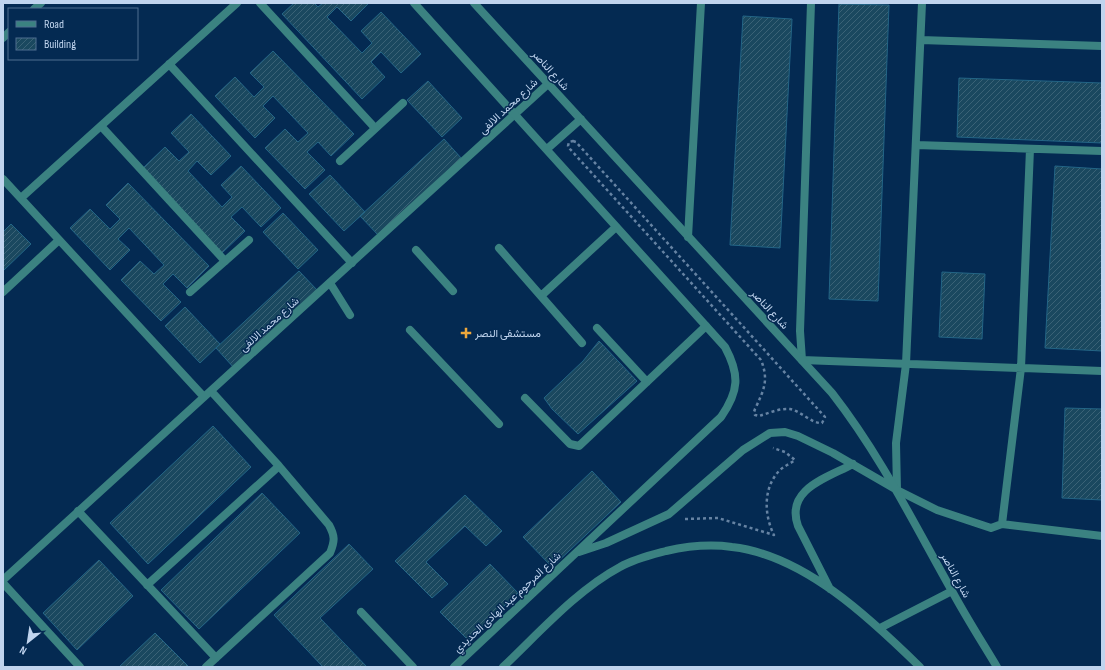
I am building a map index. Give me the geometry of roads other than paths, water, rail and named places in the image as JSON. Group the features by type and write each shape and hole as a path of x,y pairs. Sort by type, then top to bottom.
{"street":[{"path":"21,198 237,3"},
{"path":"260,3 375,128"},
{"path":"414,3 516,114 706,326 725,348 732,361 736,374 735,389 731,402 721,417 575,554"},
{"name":"شارع الناصر","path":"474,3 802,360 832,393 855,422 898,490 952,591 998,667"},
{"path":"688,237 701,3"},
{"path":"811,3 800,331 802,360 1102,371"},
{"path":"898,490 896,444 906,364 922,3"},
{"path":"921,40 1102,46"},
{"path":"169,64 352,263"},
{"name":"شارع محمد الالفى","path":"3,580 549,83"},
{"path":"340,161 403,102"},
{"path":"547,149 581,119"},
{"path":"101,126 225,261"},
{"path":"916,145 1102,151"},
{"path":"1002,524 1021,368 1030,149"},
{"path":"3,179 204,397"},
{"path":"541,296 616,227"},
{"path":"3,292 59,240"},
{"path":"190,292 248,240"},
{"path":"499,248 582,343"},
{"path":"416,250 452,291"},
{"path":"330,283 350,315"},
{"path":"525,398 570,444 576,446 582,444 706,326"},
{"path":"597,328 647,382"},
{"path":"410,330 499,424"},
{"path":"206,667 330,553 334,542 334,534 329,525 279,466 211,391"},
{"path":"575,554 606,543 669,514 743,450 770,433 785,432 798,436 853,464 937,510 991,528 1002,524 1102,536"},
{"path":"831,590 798,526 794,509 800,497 809,487 853,464"},
{"path":"147,585 279,466"},
{"path":"78,511 216,658"},
{"path":"504,667 580,595 602,578 627,564 646,556 667,551 704,546 732,546 762,553 788,564 831,590 880,628 920,667"},
{"name":"شارع المرحوم عبد الهادى الحديدي","path":"454,667 575,554"},
{"path":"3,583 80,667"},
{"path":"880,628 952,591"},
{"path":"361,612 413,667"}],"place":[{"name":"مستشفى النصر","path":"466,333"}]}
